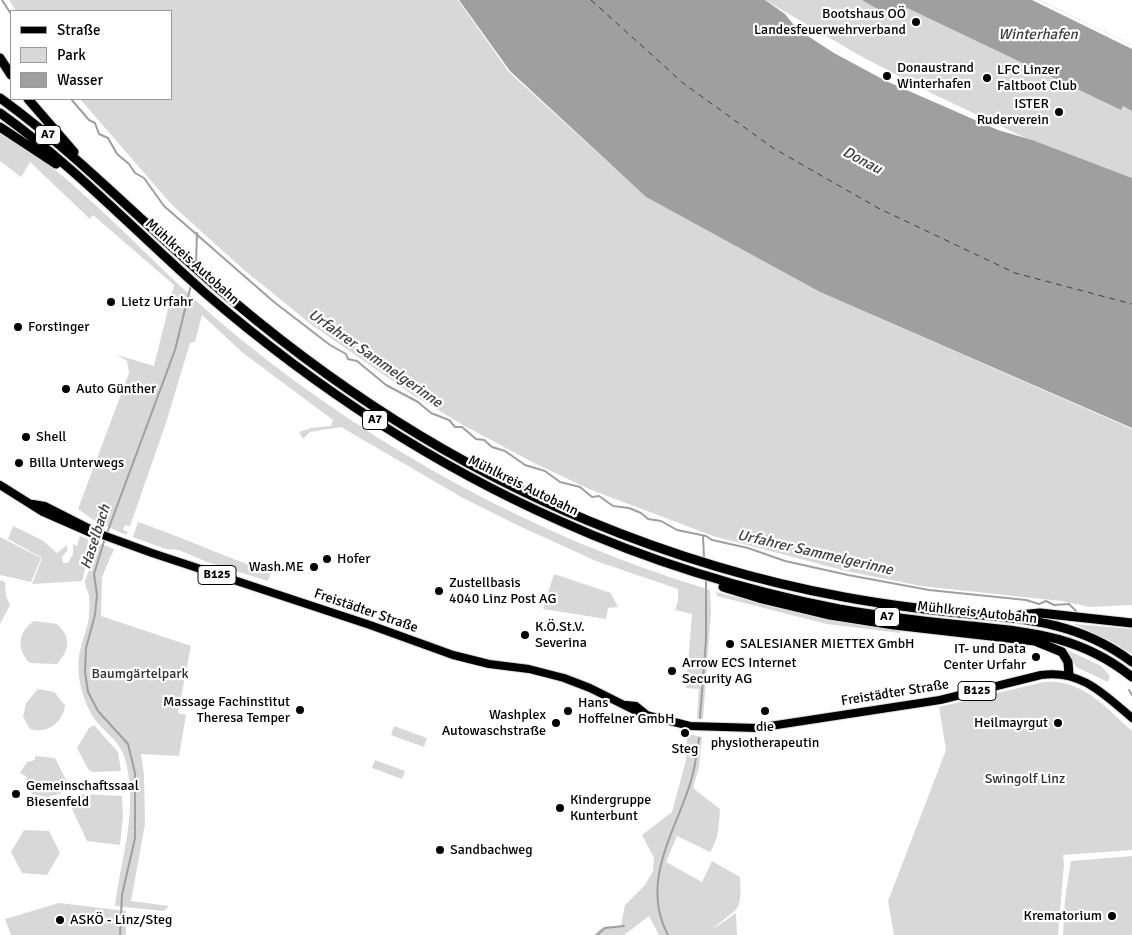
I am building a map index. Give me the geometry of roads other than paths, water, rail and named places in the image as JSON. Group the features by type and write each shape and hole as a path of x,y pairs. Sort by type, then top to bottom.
{"highway":[{"path":"0,58 10,74"},
{"name":"Mühlkreis Autobahn","path":"0,98 93,175 211,282 323,371 435,443 556,506 631,538 714,566 792,587 851,599 1047,623 1073,630 1098,640 1132,662"},
{"path":"29,100 93,175"},
{"name":"Mühlkreis Autobahn","path":"0,113 79,178 206,294 312,378 426,452 560,521 715,581 790,599 872,614 1024,631 1055,637 1098,654 1132,677"},
{"path":"0,127 79,178"},
{"path":"715,581 759,598 838,617 1036,641 1062,652 1068,662 1069,675"},
{"path":"1000,617 1040,613 1129,621"}],"main road":[{"name":"Freistädter Straße","path":"0,485 43,512 77,528 370,624 453,655 489,664 540,672 575,681 626,705 630,710 693,726 757,728 940,700 1041,675 1069,675 1095,687 1132,718"}],"water":[{"name":"Donau","path":"459,0 765,0 785,14 797,29 834,53 886,81 998,130 1032,140 1132,178 1132,428 820,292 646,197 510,71"},
{"name":"Winterhafen","path":"862,0 1039,0 1132,45 1132,111 1123,106 1121,110 905,7 900,6 890,14 886,14"}],"waterway":[{"name":"Urfahrer Sammelgerinne","path":"2,0 10,12"},
{"name":"Urfahrer Sammelgerinne","path":"72,100 89,120 95,123 99,134 108,138 117,154 129,164 135,173 144,178 164,206 274,302 330,345 346,354 348,359 357,361 386,385 418,402 431,413 449,420 455,427 462,427 476,439 484,440 492,447 505,451 525,465 545,471 560,482 580,487 592,497 599,496 613,506 629,508 641,513 648,519 661,521 677,530 748,548 785,561 929,590 1026,600 1039,604 1046,601 1054,605 1069,604 1076,611"},
{"name":"Haselbach","path":"196,263 197,233"},
{"name":"Haselbach","path":"107,533 175,350 191,285"},
{"path":"703,536 704,558"},
{"name":"Haselbach","path":"105,538 94,574 97,595 95,615 86,648 85,672 88,692 98,711 128,744 135,773 135,838 122,895 120,935"},
{"path":"700,718 706,640 706,578"},
{"path":"1129,690 1132,695"},
{"path":"668,935 660,916 657,896 658,878 662,859 692,778 699,738"},
{"path":"597,935 605,928 624,926"}],"place":[{"name":"Bootshaus OÖ Landesfeuerwehrverband","path":"916,22"},
{"name":"Donaustrand Winterhafen","path":"887,76"},
{"name":"LFC Linzer Faltboot Club","path":"987,78"},
{"name":"ISTER Ruderverein","path":"1059,112"},
{"name":"Lietz Urfahr","path":"111,302"},
{"name":"Forstinger","path":"18,327"},
{"name":"Auto Günther","path":"66,389"},
{"name":"Shell","path":"26,437"},
{"name":"Billa Unterwegs","path":"19,463"},
{"name":"Hofer","path":"327,559"},
{"name":"Wash.ME","path":"314,567"},
{"name":"Zustellbasis 4040 Linz Post AG","path":"439,591"},
{"name":"K.Ö.St.V. Severina","path":"525,635"},
{"name":"SALESIANER MIETTEX GmbH","path":"730,644"},
{"name":"IT- und Data Center Urfahr","path":"1036,657"},
{"name":"Arrow ECS Internet Security AG","path":"672,671"},
{"name":"Massage Fachinstitut Theresa Temper","path":"300,710"},
{"name":"Hans Hoffelner GmbH","path":"568,711"},
{"name":"die physiotherapeutin","path":"765,711"},
{"name":"Washplex Autowaschstraße","path":"556,723"},
{"name":"Heilmayrgut","path":"1058,723"},
{"name":"Steg","path":"685,733"},
{"name":"Gemeinschaftssaal Biesenfeld","path":"16,794"},
{"name":"Kindergruppe Kunterbunt","path":"560,808"},
{"name":"Sandbachweg","path":"440,850"},
{"name":"Krematorium","path":"1112,916"},
{"name":"ASKÖ - Linz/Steg","path":"60,920"}],"park label":[{"name":"Baumgärtelpark","path":"140,674"},
{"name":"Swingolf Linz","path":"1025,779"}]}
